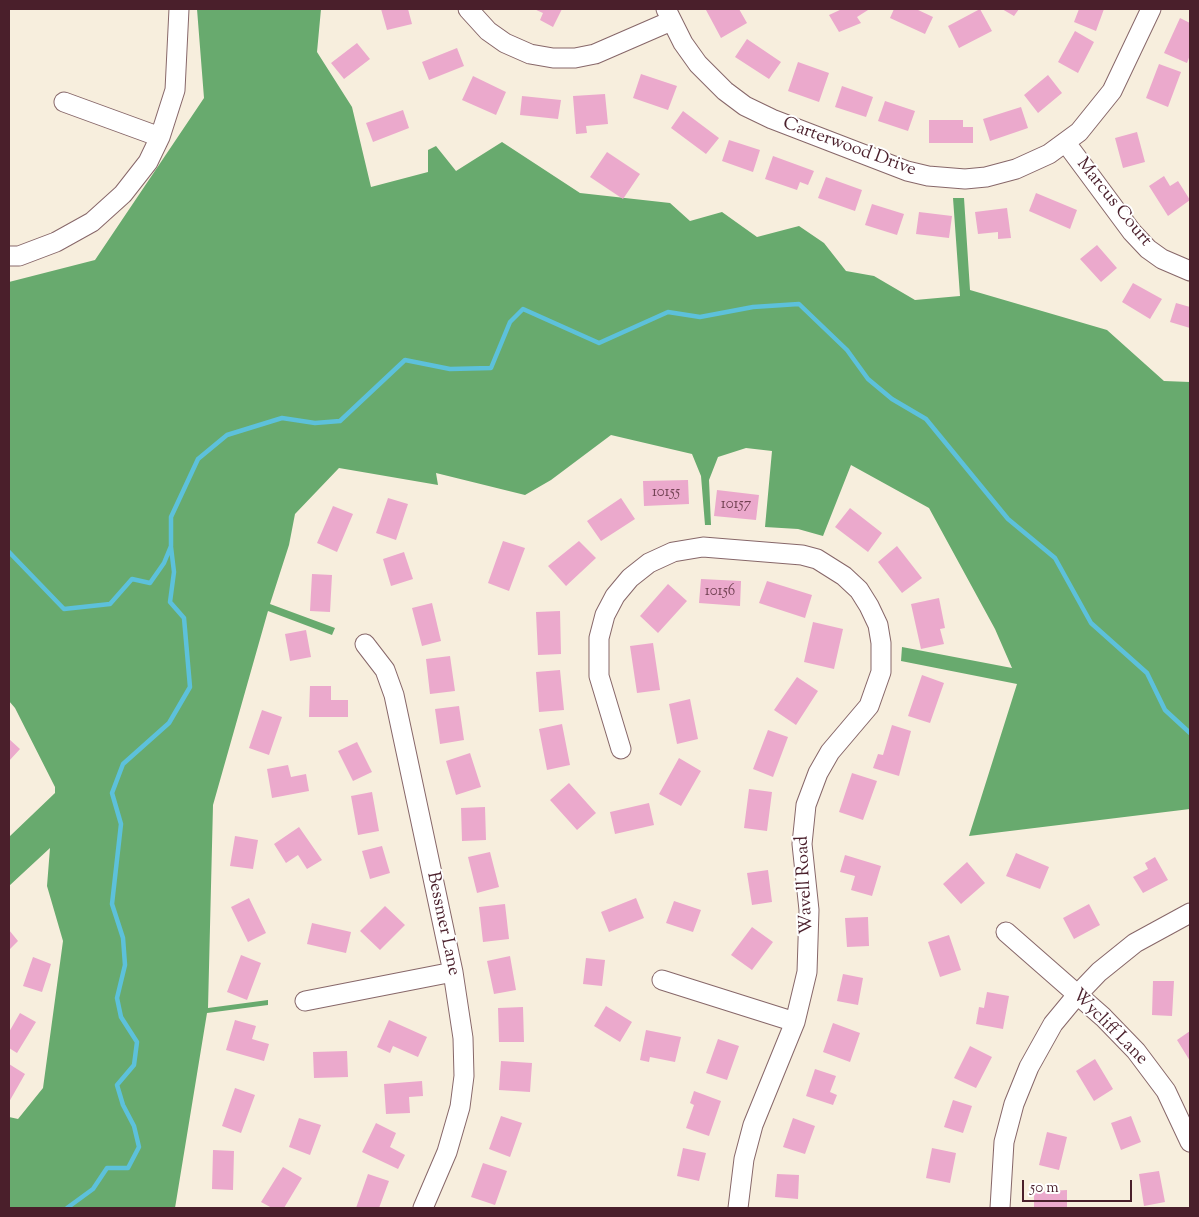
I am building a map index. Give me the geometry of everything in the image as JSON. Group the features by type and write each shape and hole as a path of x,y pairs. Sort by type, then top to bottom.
{"street":[{"path":"9,256 19,256 56,242 92,222 123,194 148,162 160,137 174,90 179,9"},
{"path":"468,9 488,31 505,43 530,54 553,58 575,58 595,54 669,15"},
{"name":"Carterwood Drive","path":"669,15 683,43 705,72 725,91 745,106 772,120 907,171 946,178 986,177 1016,169 1066,143 1098,112 1112,91 1150,9"},
{"path":"64,102 160,137"},
{"name":"Marcus Court","path":"1066,143 1132,232 1148,249 1162,259 1190,271"},
{"name":"Wavell Road","path":"621,749 599,676 599,638 605,615 615,596 630,578 649,563 673,552 703,547 802,555 817,559 844,576 859,590 870,606 878,625 881,643 881,672 876,690 860,720 836,744 818,773 806,804 802,844 809,910 809,949 804,991 795,1022 753,1125 744,1159 738,1208"},
{"name":"Bessmer Lane","path":"365,644 385,670 394,695 452,972 463,1038 464,1076 454,1132 423,1208"},
{"path":"1000,1208 1004,1142 1014,1104 1029,1068 1053,1024 1076,995 1099,972 1135,943 1190,913"},
{"name":"Wycliff Lane","path":"1006,932 1136,1051 1150,1068 1175,1107 1190,1142"},
{"path":"305,1001 452,972"},
{"path":"662,980 795,1022"}],"green space":[{"path":"197,9 321,9 317,52 352,107 371,187 428,172 428,150 436,146 456,171 502,142 580,193 670,203 690,221 722,212 757,237 799,226 824,243 846,271 874,276 915,300 960,296 953,198 964,198 970,290 1107,330 1164,381 1190,382 1190,809 969,836 1017,684 901,661 902,647 1012,668 995,629 929,508 851,465 823,536 798,529 765,527 772,451 746,448 718,457 709,480 711,525 705,525 701,476 692,454 611,435 551,480 525,495 436,473 438,485 339,468 295,514 289,545 270,604 335,628 332,635 268,611 213,805 208,1008 268,1000 268,1005 207,1013 175,1208 9,1208 9,1117 18,1119 43,1088 63,941 47,886 50,848 9,886 9,837 55,793 55,787 15,708 9,701 9,282 95,260 204,98"}],"building":[{"path":"381,9 408,9 412,24 387,30"},
{"path":"534,9 562,9 553,27 540,20 543,13"},
{"path":"739,9 747,23 721,38 706,10"},
{"path":"842,9 868,10 857,17 861,23 839,32 829,15"},
{"path":"894,9 916,9 933,17 925,34 890,18"},
{"path":"980,9 992,31 959,48 948,26"},
{"path":"1002,9 1019,9 1014,16"},
{"path":"1079,9 1104,9 1096,31 1074,22"},
{"path":"1180,18 1190,23 1190,55 1187,63 1164,53"},
{"path":"1075,31 1094,42 1078,73 1058,62"},
{"path":"747,39 781,62 769,79 735,57"},
{"path":"357,43 370,59 344,79 331,63"},
{"path":"457,48 464,66 429,80 422,62"},
{"path":"798,62 829,73 819,102 788,91"},
{"path":"1159,64 1181,72 1168,107 1146,98"},
{"path":"641,74 677,86 668,110 633,98"},
{"path":"1048,75 1062,93 1038,113 1024,95"},
{"path":"473,76 506,92 496,115 462,100"},
{"path":"842,86 873,97 866,117 835,107"},
{"path":"605,94 608,124 586,126 587,133 576,134 573,96"},
{"path":"522,96 561,100 558,119 520,115"},
{"path":"885,101 915,111 908,131 878,121"},
{"path":"1021,107 1028,128 990,141 983,119"},
{"path":"403,110 409,128 373,142 366,123"},
{"path":"683,111 719,138 706,154 671,128"},
{"path":"929,120 963,120 963,127 973,127 973,143 929,143"},
{"path":"1137,132 1145,162 1123,168 1115,138"},
{"path":"729,140 760,150 753,172 722,161"},
{"path":"607,152 640,174 623,199 590,177"},
{"path":"773,156 814,171 808,185 800,182 797,190 765,179"},
{"path":"1164,176 1170,186 1178,181 1190,200 1168,216 1149,186"},
{"path":"826,177 862,190 855,211 818,198"},
{"path":"1036,193 1077,210 1070,229 1029,211"},
{"path":"872,204 904,214 897,235 865,225"},
{"path":"1007,208 1011,238 998,239 998,232 978,234 975,212"},
{"path":"919,212 952,216 949,238 916,234"},
{"path":"1097,245 1117,268 1101,282 1080,259"},
{"path":"1133,283 1162,299 1150,319 1122,302"},
{"path":"1176,303 1190,307 1190,328 1170,322"},
{"path":"688,480 689,504 644,506 643,481"},
{"path":"717,490 759,495 756,520 714,516"},
{"path":"388,498 408,504 396,540 376,533"},
{"path":"621,498 635,519 601,541 587,521"},
{"path":"333,506 353,514 337,552 317,543"},
{"path":"850,508 882,533 868,552 835,527"},
{"path":"503,541 525,548 509,591 488,583"},
{"path":"579,541 596,558 566,586 548,566"},
{"path":"897,546 922,578 902,593 878,562"},
{"path":"404,552 413,579 391,586 383,559"},
{"path":"312,574 332,575 330,612 310,611"},
{"path":"701,579 741,581 740,606 699,603"},
{"path":"767,581 812,595 805,618 759,603"},
{"path":"668,584 687,601 658,633 640,616"},
{"path":"939,598 945,628 940,629 944,644 921,649 911,604"},
{"path":"432,603 441,641 422,646 412,608"},
{"path":"560,611 561,654 538,655 536,612"},
{"path":"813,622 843,629 834,669 804,662"},
{"path":"306,630 311,657 290,661 285,634"},
{"path":"653,643 660,690 637,693 630,646"},
{"path":"450,656 455,691 430,694 426,659"},
{"path":"560,670 564,710 539,712 536,672"},
{"path":"922,675 944,683 930,723 908,716"},
{"path":"797,677 818,691 796,725 774,710"},
{"path":"310,686 331,686 331,700 348,700 348,717 309,717"},
{"path":"690,699 698,739 677,744 669,704"},
{"path":"459,706 464,740 440,744 435,709"},
{"path":"262,710 282,717 269,755 249,748"},
{"path":"562,724 570,765 547,770 539,729"},
{"path":"892,725 911,731 899,776 873,768 878,754 883,755"},
{"path":"768,730 788,737 773,777 753,769"},
{"path":"9,739 20,749 9,761"},
{"path":"357,742 372,772 353,781 338,751"},
{"path":"470,753 481,787 456,795 446,761"},
{"path":"679,758 701,771 681,806 659,794"},
{"path":"288,765 291,777 306,774 309,791 272,798 267,769"},
{"path":"852,773 877,781 863,820 839,812"},
{"path":"569,783 596,813 577,830 550,800"},
{"path":"749,789 772,792 767,831 744,828"},
{"path":"372,792 379,831 358,835 351,796"},
{"path":"649,803 654,825 615,834 610,812"},
{"path":"485,807 486,840 462,841 461,808"},
{"path":"299,827 322,860 307,869 298,855 286,863 274,844"},
{"path":"235,836 258,840 253,869 230,866"},
{"path":"382,846 390,873 370,879 362,851"},
{"path":"490,852 499,887 477,893 468,857"},
{"path":"1016,853 1049,867 1040,889 1006,876"},
{"path":"845,855 881,866 872,896 851,890 855,876 840,872"},
{"path":"1155,857 1168,880 1143,893 1133,877 1148,869 1145,863"},
{"path":"967,862 985,883 961,904 943,884"},
{"path":"768,870 772,902 752,905 747,873"},
{"path":"249,898 266,933 248,942 231,907"},
{"path":"636,898 644,918 609,932 601,912"},
{"path":"674,901 701,910 693,932 666,923"},
{"path":"505,904 509,939 483,942 479,907"},
{"path":"1089,904 1100,925 1074,939 1063,918"},
{"path":"385,906 405,925 380,950 360,931"},
{"path":"868,917 869,946 847,947 845,918"},
{"path":"312,923 351,932 346,953 307,944"},
{"path":"752,927 773,942 752,970 731,955"},
{"path":"9,930 18,941 9,950"},
{"path":"949,935 961,970 940,977 928,942"},
{"path":"241,955 261,963 247,1000 227,992"},
{"path":"510,956 516,990 494,994 487,961"},
{"path":"33,957 51,964 42,992 23,986"},
{"path":"586,958 605,960 602,986 583,984"},
{"path":"843,974 863,978 858,1005 837,1001"},
{"path":"1153,981 1174,981 1172,1016 1152,1015"},
{"path":"987,992 1009,996 1003,1029 976,1024 979,1007 984,1008"},
{"path":"606,1006 632,1022 620,1042 594,1026"},
{"path":"523,1007 524,1042 499,1042 498,1008"},
{"path":"20,1013 36,1022 17,1053 9,1048 9,1032"},
{"path":"235,1020 256,1026 252,1039 269,1044 264,1061 226,1050"},
{"path":"389,1020 427,1037 418,1057 393,1046 390,1053 377,1047"},
{"path":"833,1023 860,1033 850,1062 823,1052"},
{"path":"646,1030 681,1037 675,1062 650,1057 649,1062 640,1060"},
{"path":"1190,1031 1190,1061 1177,1040"},
{"path":"718,1039 739,1046 727,1080 706,1073"},
{"path":"970,1046 992,1057 976,1088 954,1078"},
{"path":"347,1051 348,1077 314,1078 313,1052"},
{"path":"1095,1059 1113,1089 1094,1101 1076,1071"},
{"path":"501,1061 532,1063 530,1092 499,1090"},
{"path":"9,1064 25,1074 9,1102"},
{"path":"815,1069 836,1076 830,1092 837,1095 833,1105 806,1096"},
{"path":"422,1081 423,1096 409,1097 410,1113 386,1114 384,1084"},
{"path":"235,1088 255,1095 241,1133 222,1126"},
{"path":"694,1091 721,1101 709,1136 686,1128 694,1105 690,1103"},
{"path":"953,1100 972,1106 963,1133 944,1127"},
{"path":"501,1116 522,1123 510,1157 489,1149"},
{"path":"1131,1116 1141,1142 1121,1150 1111,1123"},
{"path":"299,1118 321,1125 310,1155 289,1147"},
{"path":"793,1118 815,1126 805,1154 783,1147"},
{"path":"376,1123 396,1133 390,1147 405,1155 398,1169 362,1152"},
{"path":"1047,1132 1067,1137 1059,1170 1039,1165"},
{"path":"683,1148 706,1153 699,1181 677,1176"},
{"path":"932,1148 956,1153 950,1183 926,1178"},
{"path":"213,1150 234,1151 233,1190 212,1189"},
{"path":"483,1163 507,1171 495,1205 471,1197"},
{"path":"283,1167 302,1178 284,1208 272,1208 261,1202"},
{"path":"1159,1171 1165,1202 1144,1206 1139,1174"},
{"path":"368,1174 389,1181 379,1208 356,1208"},
{"path":"777,1174 799,1175 798,1199 775,1197"},
{"path":"1067,1190 1067,1207 1034,1208 1034,1192"}],"waterway":[{"path":"9,552 64,609 110,604 132,579 150,583 164,563 171,546 171,517 198,459 227,435 282,418 315,423 340,421 405,360 450,369 491,368 510,322 523,309 599,343 668,312 700,317 753,307 799,304 847,350 868,379 892,399 926,419 1008,519 1055,558 1091,623 1147,673 1165,710 1190,733"},
{"path":"67,1208 93,1189 107,1168 128,1168 139,1147 134,1126 123,1105 117,1085 134,1065 137,1042 121,1017 117,998 125,965 123,938 112,904 121,824 112,793 123,764 169,723 190,687 184,618 170,602 174,572 171,547"}]}
